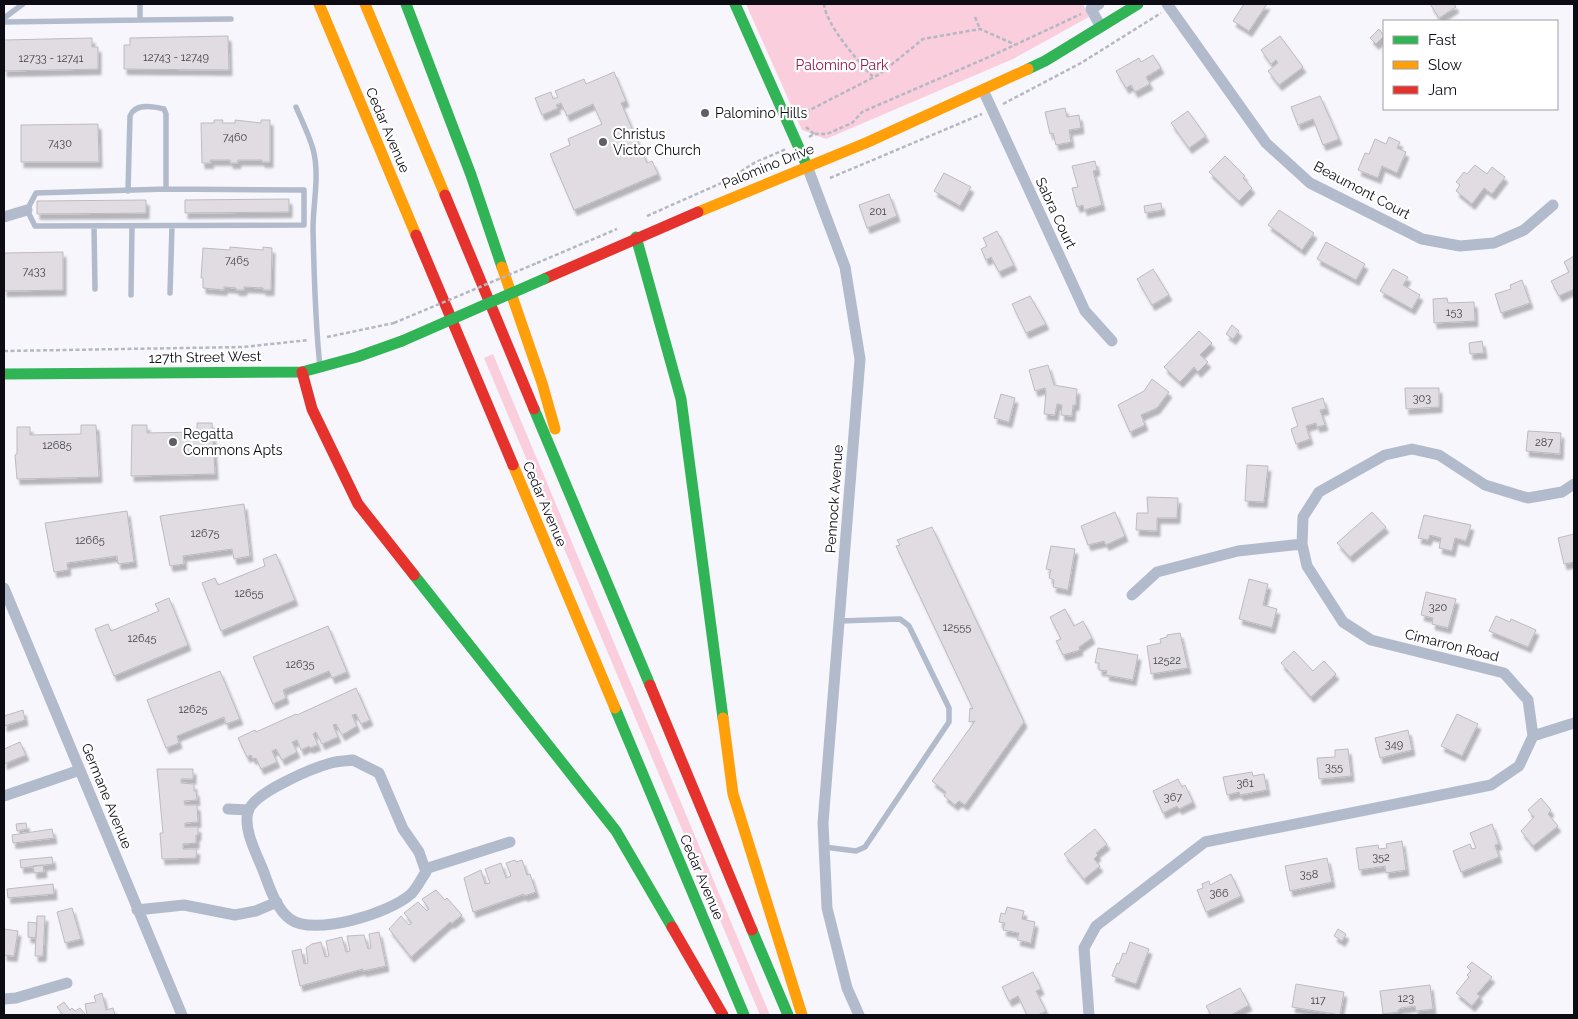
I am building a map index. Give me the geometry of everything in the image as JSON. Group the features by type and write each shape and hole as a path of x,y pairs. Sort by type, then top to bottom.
{"main road":[{"path":"309,4 360,100"},
{"name":"Cedar Avenue","path":"319,4 744,1015"},
{"name":"Cedar Avenue","path":"365,4 788,1015"},
{"path":"406,4 470,176 542,383 579,513"},
{"name":"Pennock Avenue","path":"735,4 807,166"},
{"name":"Palomino Drive","path":"402,341 636,237 902,127 984,90 1045,61 1138,4"},
{"path":"636,237 682,399 733,794 802,1015"},
{"name":"127th Street West","path":"4,374 302,372 402,341"},
{"path":"302,372 312,409 358,504 616,831 723,1015"}],"street":[{"name":"Beaumont Court","path":"1168,6 1266,143 1310,183 1422,239 1460,246 1494,243 1524,230 1553,205"},
{"path":"1095,7 1101,27"},
{"name":"Sabra Court","path":"984,90 1085,311 1112,341"},
{"name":"Pennock Avenue","path":"807,166 845,267 860,359 823,823 827,908 847,988 859,1015"},
{"path":"4,216 27,210"},
{"name":"Cimarron Road","path":"1533,736 1528,700 1504,673 1371,640 1343,622 1308,566 1302,544 1303,517 1318,492 1385,455 1412,449 1439,455 1485,485 1528,498 1562,492 1574,484"},
{"path":"1132,595 1157,572 1238,551 1302,544"},
{"name":"Germane Avenue","path":"4,588 182,1015"},
{"path":"1089,1015 1084,948 1096,926 1205,842 1491,785 1519,766 1533,736 1574,723"},
{"path":"354,760 379,773 404,829 419,852 425,869 426,872 411,894 388,908 328,925 302,925 289,919 277,902 248,827 249,810 263,796 294,777 330,763 354,760"},
{"path":"4,796 80,770"},
{"path":"228,809 249,810"},
{"path":"425,869 510,842"},
{"path":"137,910 184,905 235,915 256,911 277,902"},
{"path":"4,999 16,998 67,984"}],"lane":[{"path":"4,18 23,4"},
{"path":"140,4 140,20"},
{"path":"4,22 231,19"},
{"path":"128,190 130,116 132,110 137,107 156,107 164,109 166,114 166,190"},
{"path":"296,107 313,149 316,166 313,228 317,339 320,366"},
{"path":"166,190 304,190 304,225 35,226 27,210 36,192 166,190"},
{"path":"94,226 94,289"},
{"path":"131,295 132,226"},
{"path":"170,293 172,226"},
{"path":"824,847 856,851 865,846 949,722 949,708 909,626 900,619 839,621"}],"path":[{"path":"824,4 824,11 837,31 873,77"},
{"path":"830,178 992,110 1081,63 1168,6"},
{"path":"644,217 726,181 754,163 797,144 814,134 826,134 852,123 862,112 1016,45 1095,7"},
{"path":"976,17 980,29"},
{"path":"814,134 807,128 800,115 873,77 923,39 980,29 1016,45"},
{"path":"4,351 243,347 317,339 394,323 617,229"}],"green space":[{"name":"Palomino Park","path":"746,4 1083,4 1089,17 1013,59 826,139 802,130"},
{"path":"493,354 770,1015 760,1015 484,358"}],"building":[{"path":"1244,4 1267,4 1249,31 1233,21"},
{"path":"1430,4 1454,4 1456,7 1439,18"},
{"path":"1379,29 1383,35 1376,44 1370,38"},
{"path":"228,36 229,70 124,69 124,45 130,45 130,38"},
{"path":"1280,36 1303,67 1279,85 1268,71 1278,63 1276,60 1271,64 1261,50"},
{"path":"92,38 92,47 98,47 98,69 4,71 4,40"},
{"path":"1153,55 1161,68 1146,77 1150,84 1135,92 1131,85 1126,88 1116,71 1139,58 1141,62"},
{"name":"Christus Victor Church","path":"614,72 626,101 621,103 647,163 652,161 658,174 574,210 550,154 570,145 568,139 602,124 593,104 567,116 561,103 556,105 558,108 542,115 535,98 551,92 553,99 558,97 555,91 584,79 586,84"},
{"path":"1320,96 1339,139 1323,145 1313,119 1298,125 1291,107"},
{"path":"1065,108 1067,117 1079,115 1081,128 1069,130 1071,142 1056,145 1053,133 1050,134 1045,112"},
{"path":"1188,111 1206,136 1189,148 1171,123"},
{"path":"214,120 223,120 222,123 235,123 235,120 261,123 261,120 270,120 270,162 238,160 238,163 230,163 230,160 210,160 211,163 202,163 201,123 214,123"},
{"path":"98,124 99,162 21,162 21,125"},
{"path":"1389,137 1400,142 1397,148 1406,152 1397,173 1382,166 1378,178 1358,170 1365,153 1369,154 1375,139 1386,144"},
{"path":"1225,156 1245,176 1243,178 1252,188 1239,201 1209,172"},
{"path":"1095,161 1097,170 1093,171 1102,205 1084,210 1083,205 1077,207 1072,188 1078,187 1072,166"},
{"path":"1475,165 1487,174 1492,167 1505,177 1492,194 1484,188 1472,204 1456,191 1460,185 1456,182 1464,172 1467,174"},
{"path":"944,173 971,187 960,206 934,191"},
{"path":"889,194 897,216 867,228 859,205"},
{"path":"289,199 289,212 185,213 185,200"},
{"path":"146,200 146,213 37,214 37,201"},
{"path":"1161,203 1162,210 1145,213 1144,206"},
{"path":"1279,210 1314,233 1302,250 1268,225"},
{"path":"997,231 1014,265 999,272 991,257 986,260 981,249 987,246 983,238"},
{"path":"1326,242 1365,264 1356,280 1317,259"},
{"path":"230,247 263,250 263,247 272,248 271,290 244,287 244,290 224,287 224,290 203,288 203,278 201,278 203,248 230,250"},
{"path":"63,252 63,290 4,291 4,253"},
{"path":"1574,256 1574,289 1559,296 1551,281 1569,272 1564,262"},
{"path":"1153,269 1169,295 1152,305 1137,279"},
{"path":"1393,269 1408,277 1403,285 1420,295 1412,309 1380,291"},
{"path":"1522,280 1530,303 1501,313 1495,294 1511,289 1510,285"},
{"path":"1030,296 1046,324 1026,333 1012,304"},
{"path":"1447,298 1448,303 1474,302 1475,321 1434,323 1433,299"},
{"path":"1232,325 1239,331 1233,339 1226,334"},
{"path":"1199,331 1212,343 1200,355 1208,362 1198,372 1194,367 1180,382 1164,367"},
{"path":"1482,341 1484,353 1470,354 1469,343"},
{"path":"1048,365 1054,385 1077,389 1076,405 1073,405 1072,416 1061,415 1062,405 1057,404 1055,415 1044,414 1045,388 1035,391 1029,370"},
{"path":"1152,379 1169,392 1157,408 1141,415 1145,425 1130,432 1118,405 1144,391"},
{"path":"1405,388 1439,388 1439,407 1406,409"},
{"path":"1001,394 1015,398 1009,422 994,418"},
{"path":"1323,398 1326,409 1320,410 1325,425 1317,427 1316,423 1306,426 1310,439 1296,444 1291,429 1298,426 1292,408"},
{"name":"Regatta Commons Apts","path":"197,423 212,423 215,474 131,476 132,425 147,425 147,433 197,432"},
{"path":"81,425 96,425 99,477 17,479 15,455 17,454 17,427 30,427 30,435 81,434"},
{"path":"1528,431 1561,433 1560,454 1526,451"},
{"path":"1247,465 1268,466 1264,502 1245,501"},
{"path":"1147,497 1178,498 1177,518 1157,518 1157,531 1136,530 1137,513 1148,513"},
{"path":"244,504 250,556 234,559 232,549 183,556 184,564 170,566 160,516"},
{"path":"127,511 134,562 118,564 117,556 67,563 68,570 54,572 45,523"},
{"path":"1115,512 1125,536 1106,545 1104,541 1088,545 1081,526"},
{"path":"1372,512 1386,527 1350,557 1337,543"},
{"path":"1424,515 1471,525 1466,541 1455,538 1452,551 1439,548 1441,538 1430,535 1428,540 1418,538"},
{"path":"932,527 1024,722 965,805 959,801 955,805 944,796 946,792 932,781 975,721 969,722 970,708 973,709 896,546 900,545 897,540"},
{"path":"1574,534 1574,562 1564,564 1558,538"},
{"path":"1051,546 1075,549 1068,590 1053,587 1054,580 1049,578 1051,570 1046,569"},
{"path":"276,554 295,600 221,631 202,583 215,578 218,585 265,566 263,559"},
{"path":"1249,579 1268,584 1263,605 1277,609 1272,628 1239,619"},
{"path":"1426,592 1456,599 1448,628 1432,624 1433,618 1421,615"},
{"path":"169,598 188,645 114,676 95,629 108,624 111,631 159,611 155,604"},
{"path":"1065,609 1074,626 1083,621 1092,638 1079,647 1080,650 1063,655 1056,641 1061,639 1050,617"},
{"path":"1496,616 1510,622 1511,619 1536,630 1528,647 1489,631"},
{"path":"328,626 347,672 332,678 329,671 283,690 286,698 273,704 253,657"},
{"path":"1180,633 1188,668 1151,674 1147,646 1161,643 1160,639 1167,637 1167,635"},
{"path":"1098,648 1138,655 1133,680 1106,675 1107,671 1099,670 1099,663 1095,663"},
{"path":"1294,651 1313,671 1324,661 1336,674 1311,697 1281,663"},
{"path":"220,671 240,719 226,724 224,717 177,736 179,743 166,748 147,700"},
{"path":"356,688 370,720 361,724 356,714 352,715 357,726 342,735 336,724 333,725 338,737 322,744 316,732 313,734 318,745 310,748 309,746 301,750 297,740 292,742 297,752 282,760 276,749 272,751 277,762 261,769 256,758 253,759 251,755 247,757 238,738 297,715"},
{"path":"23,710 25,720 4,726 4,716"},
{"path":"1457,714 1478,724 1462,756 1441,746"},
{"path":"1408,730 1412,750 1380,758 1375,738"},
{"path":"20,742 26,755 4,764 4,749"},
{"path":"1348,749 1351,776 1319,779 1317,758 1335,757 1335,750"},
{"path":"157,769 193,769 193,779 181,779 181,783 194,784 197,800 184,801 185,805 197,805 198,822 185,823 185,827 198,827 198,835 196,835 196,843 183,844 183,849 197,849 196,858 162,859 160,833 163,833"},
{"path":"1252,772 1253,776 1264,774 1267,790 1240,795 1239,792 1227,795 1223,777"},
{"path":"1178,779 1182,787 1185,785 1193,802 1179,809 1177,806 1163,813 1153,791"},
{"path":"1541,798 1551,810 1548,814 1558,826 1533,846 1521,831 1534,817 1528,810"},
{"path":"26,823 27,829 17,831 16,824"},
{"path":"1492,824 1499,844 1495,845 1499,857 1461,872 1453,851 1470,844 1472,849 1476,848 1470,833"},
{"path":"52,829 54,838 13,843 12,835"},
{"path":"1095,829 1107,844 1096,853 1098,855 1094,859 1100,866 1084,879 1064,854"},
{"path":"1402,841 1406,870 1386,873 1385,866 1359,870 1356,848 1378,845 1379,849 1387,848 1386,844"},
{"path":"52,857 53,864 21,868 20,860"},
{"path":"1327,858 1332,882 1290,891 1285,866"},
{"path":"515,860 516,862 522,860 527,875 530,874 536,892 524,896 524,894 473,912 464,878 481,870 485,884 490,883 485,869 501,863 506,878 511,876 506,863"},
{"path":"43,865 44,872 34,873 33,866"},
{"path":"1231,874 1241,896 1206,912 1197,890 1203,888 1202,884 1209,881 1210,885"},
{"path":"53,884 54,894 8,898 7,889"},
{"path":"436,890 445,900 447,898 462,915 452,923 450,922 411,957 389,929 401,916 409,925 412,923 404,913 418,902 427,911 429,909 422,899"},
{"path":"1007,907 1024,911 1022,919 1035,922 1031,943 1017,940 1019,933 1003,930 1005,923 999,922 1001,913 1005,914"},
{"path":"72,908 81,939 65,943 57,912"},
{"path":"37,916 45,916 43,956 35,956"},
{"path":"28,922 37,923 36,938 28,937"},
{"path":"4,929 18,931 14,956 4,955"},
{"path":"1338,929 1346,934 1342,941 1334,936"},
{"path":"379,932 386,966 363,971 363,969 300,986 292,951 301,949 304,964 308,963 306,948 312,944 321,942 325,957 329,956 326,941 342,937 346,952 350,951 347,936 364,935 368,949 371,948 369,934"},
{"path":"1130,942 1149,949 1136,984 1112,976 1123,953 1126,954"},
{"path":"1472,962 1492,977 1477,994 1480,996 1472,1006 1456,993 1469,977 1467,975 1471,971 1467,967"},
{"path":"1033,972 1041,989 1036,991 1046,1011 1038,1015 1027,1015 1018,996 1009,1001 1002,987"},
{"path":"1296,984 1344,992 1340,1015 1292,1007"},
{"path":"1430,985 1433,1009 1416,1011 1415,1006 1401,1008 1398,1012 1383,1014 1380,991"},
{"path":"1240,988 1249,1005 1231,1015 1211,1015 1206,1006"},
{"path":"102,993 106,1010 113,1008 115,1015 87,1015 85,1004 96,1002 94,996"},
{"path":"64,1002 70,1010 72,1008 75,1011 80,1008 86,1015 63,1015 57,1007"}],"traffic: fast":[{"path":"406,4 471,175 502,267"},
{"path":"735,4 807,166"},
{"path":"1028,69 1045,61 1138,4"},
{"path":"636,237 681,399 723,718"},
{"path":"402,341 544,279"},
{"path":"4,374 302,372 357,357 402,341"},
{"path":"534,409 650,685"},
{"path":"414,575 616,831 672,927"},
{"path":"615,708 744,1015"},
{"path":"752,930 788,1015"}],"traffic: slow":[{"path":"319,4 416,235"},
{"path":"365,4 445,195"},
{"path":"698,212 868,142 1028,69"},
{"path":"502,267 542,383 555,429"},
{"path":"513,465 615,708"},
{"path":"723,718 733,794 802,1015"}],"traffic: jam":[{"path":"445,195 534,409"},
{"path":"544,279 698,212"},
{"path":"416,235 513,465"},
{"path":"302,372 312,409 358,504 414,575"},
{"path":"650,685 752,930"},
{"path":"672,927 723,1015"}],"place":[{"name":"Palomino Hills","path":"705,113"},
{"name":"Christus Victor Church","path":"603,142"},
{"name":"Regatta Commons Apts","path":"173,442"}]}
